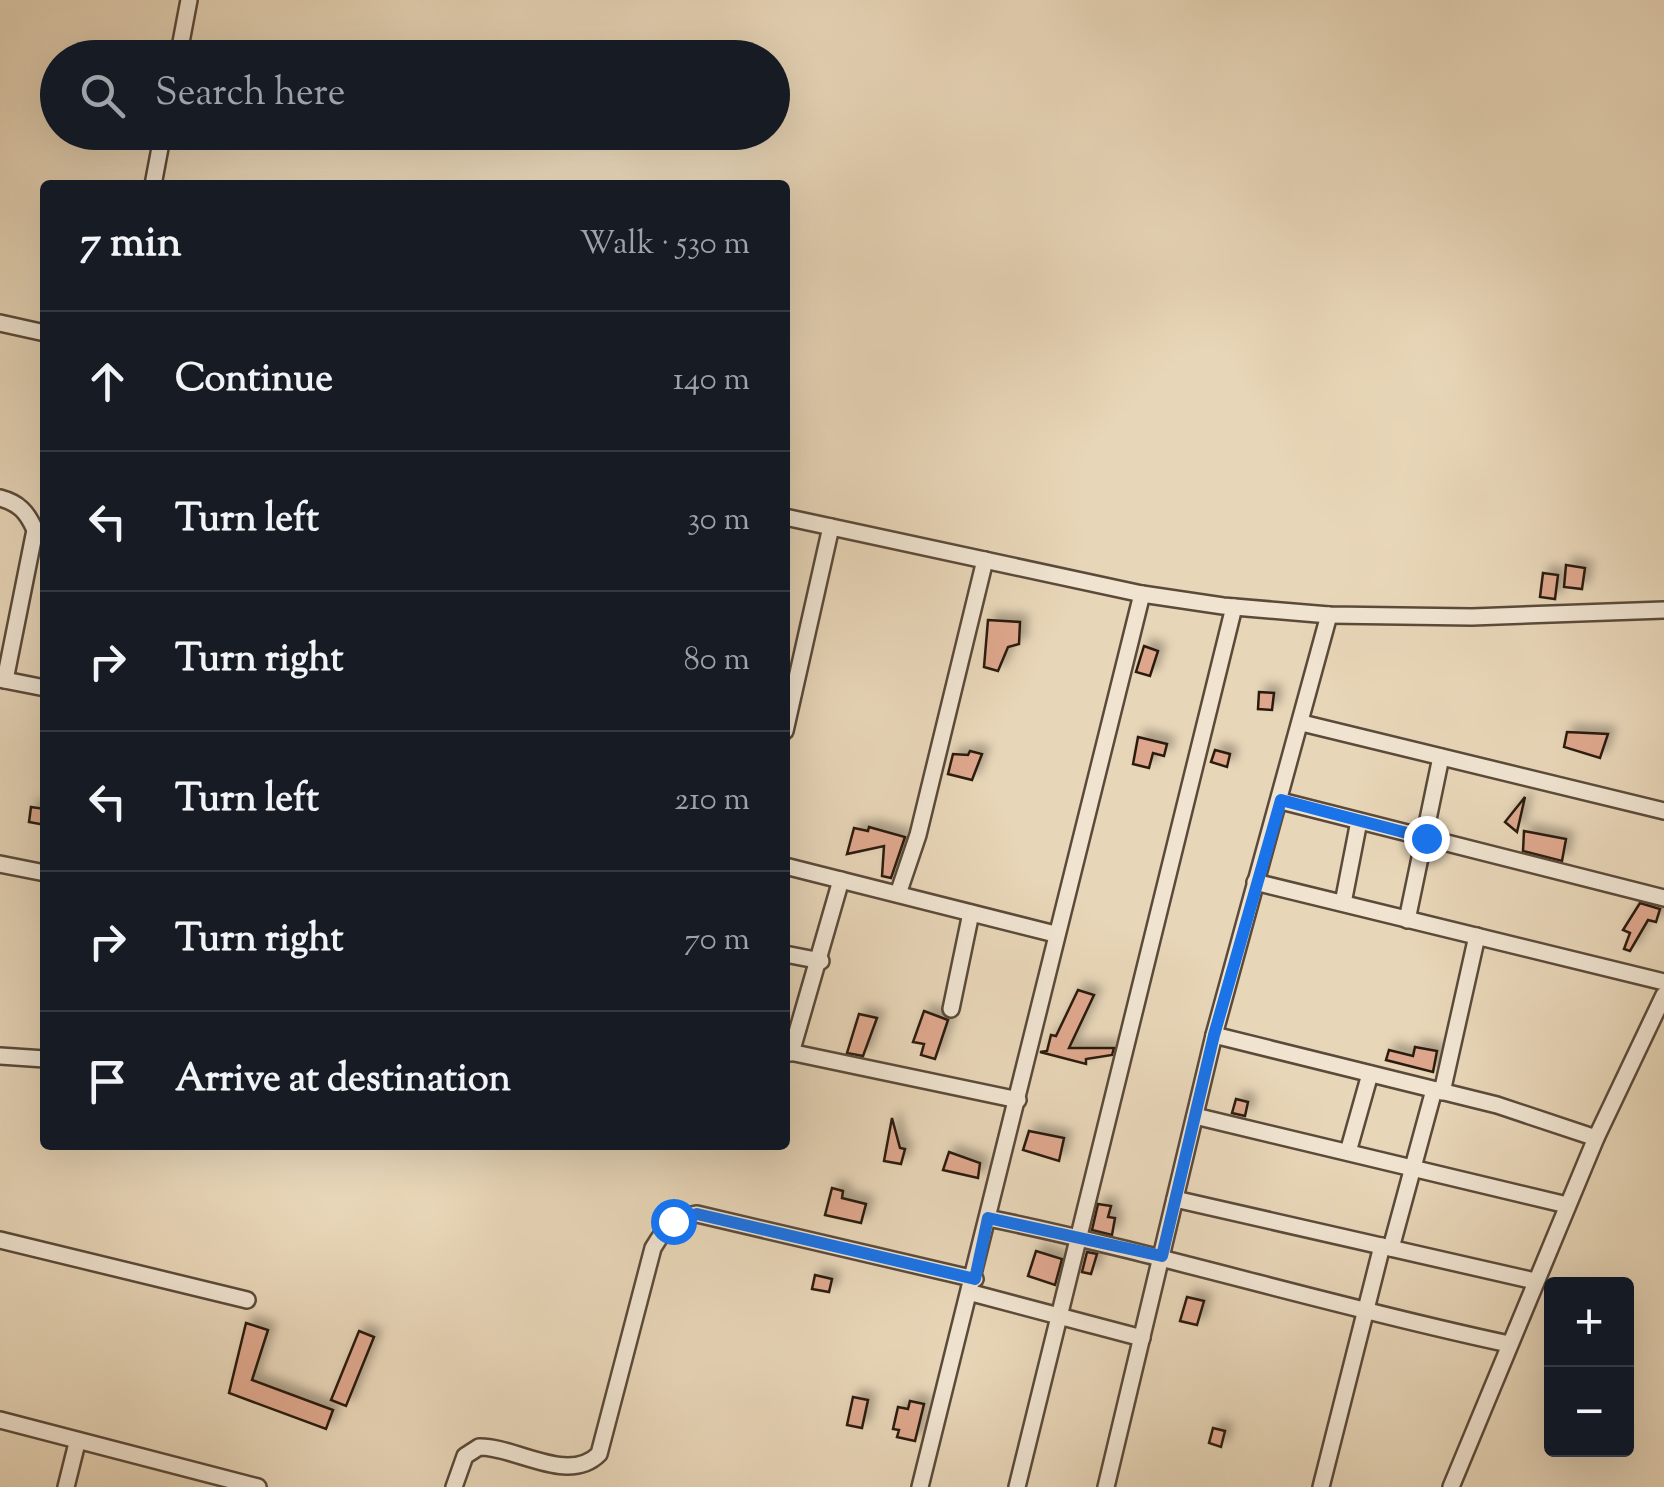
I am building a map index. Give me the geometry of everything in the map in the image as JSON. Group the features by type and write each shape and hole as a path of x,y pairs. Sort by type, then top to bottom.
{"street":[{"path":"181,40 189,0"},
{"path":"154,180 160,150"},
{"path":"0,323 40,332"},
{"path":"0,498 14,502 29,515 35,530 2,679 40,687"},
{"path":"790,518 1142,594 1234,607 1472,617 1664,610"},
{"path":"790,708 830,526"},
{"path":"898,894 918,835 985,560"},
{"path":"920,1487 974,1286 1056,934 1142,594"},
{"path":"1016,1487 1234,607"},
{"path":"1106,1487 1214,1035 1330,614"},
{"path":"1302,723 1664,811"},
{"path":"1407,920 1441,757"},
{"path":"1281,800 1664,898"},
{"path":"1342,903 1359,821"},
{"path":"0,864 40,872"},
{"path":"790,867 1056,934"},
{"path":"790,1046 820,960 841,880"},
{"path":"1256,882 1664,982"},
{"path":"951,1010 971,912"},
{"path":"1321,1487 1364,1311 1438,1091 1476,936"},
{"path":"790,955 820,960"},
{"path":"1451,1487 1567,1204 1664,995"},
{"path":"1214,1035 1438,1091 1596,1138"},
{"path":"790,1052 1018,1100"},
{"path":"0,1056 40,1060"},
{"path":"1348,1152 1370,1074"},
{"path":"1195,1116 1567,1204"},
{"path":"1175,1199 1535,1281"},
{"path":"454,1487 465,1456 479,1447 563,1466 587,1463 599,1454 654,1248 664,1229 681,1217 697,1214 974,1286 1061,1317 1142,1338"},
{"path":"988,1218 1162,1256 1364,1311 1509,1344"},
{"path":"0,1240 247,1300"},
{"path":"0,1420 258,1487"},
{"path":"66,1487 77,1443"}],"building":[{"path":"1566,565 1585,568 1582,589 1564,587"},
{"path":"1543,573 1558,575 1555,599 1540,597"},
{"path":"988,620 1020,622 1019,644 1008,647 998,671 984,667"},
{"path":"1144,646 1158,651 1150,676 1136,672"},
{"path":"1259,692 1274,693 1272,710 1258,709"},
{"path":"1567,732 1608,734 1600,758 1564,747"},
{"path":"1138,737 1167,744 1164,756 1153,753 1149,768 1133,764"},
{"path":"1215,750 1230,754 1227,767 1211,762"},
{"path":"970,751 982,754 972,780 948,774 953,754 968,755"},
{"path":"1525,797 1517,832 1505,822"},
{"path":"31,807 40,808 40,824 29,822"},
{"path":"869,827 905,837 891,878 882,876 884,846 847,854 854,828 868,831"},
{"path":"1524,831 1566,839 1562,861 1523,851"},
{"path":"1640,903 1660,909 1656,922 1648,920 1630,951 1624,949 1630,933 1623,930"},
{"path":"1078,990 1094,995 1069,1048 1114,1048 1112,1055 1086,1059 1086,1064 1040,1052 1047,1051 1051,1035 1056,1036"},
{"path":"924,1011 948,1020 935,1059 921,1055 924,1044 913,1042"},
{"path":"859,1014 877,1018 863,1056 847,1053"},
{"path":"1415,1047 1437,1051 1433,1072 1386,1060 1389,1050 1413,1056"},
{"path":"1236,1099 1248,1102 1245,1116 1232,1113"},
{"path":"892,1118 900,1148 905,1149 901,1164 884,1161"},
{"path":"1029,1131 1064,1138 1059,1161 1023,1150"},
{"path":"949,1152 980,1163 978,1178 943,1170"},
{"path":"832,1188 843,1191 842,1198 866,1204 861,1223 825,1215"},
{"path":"1098,1204 1111,1206 1108,1217 1115,1218 1112,1235 1092,1230"},
{"path":"1036,1251 1062,1259 1055,1285 1028,1276"},
{"path":"1087,1252 1097,1254 1091,1274 1082,1272"},
{"path":"815,1275 832,1279 829,1292 812,1289"},
{"path":"1187,1297 1204,1301 1197,1325 1180,1321"},
{"path":"246,1323 268,1330 252,1380 333,1410 326,1429 229,1393"},
{"path":"359,1331 374,1337 346,1406 331,1400"},
{"path":"853,1397 868,1400 862,1428 847,1425"},
{"path":"910,1401 924,1404 915,1441 897,1437 899,1430 893,1429 898,1407 908,1409"},
{"path":"1213,1428 1225,1431 1221,1447 1209,1443"}],"route":[{"path":"673,1221 697,1214 975,1279 988,1218 1162,1256 1214,1035 1281,800 1426,838"}]}
